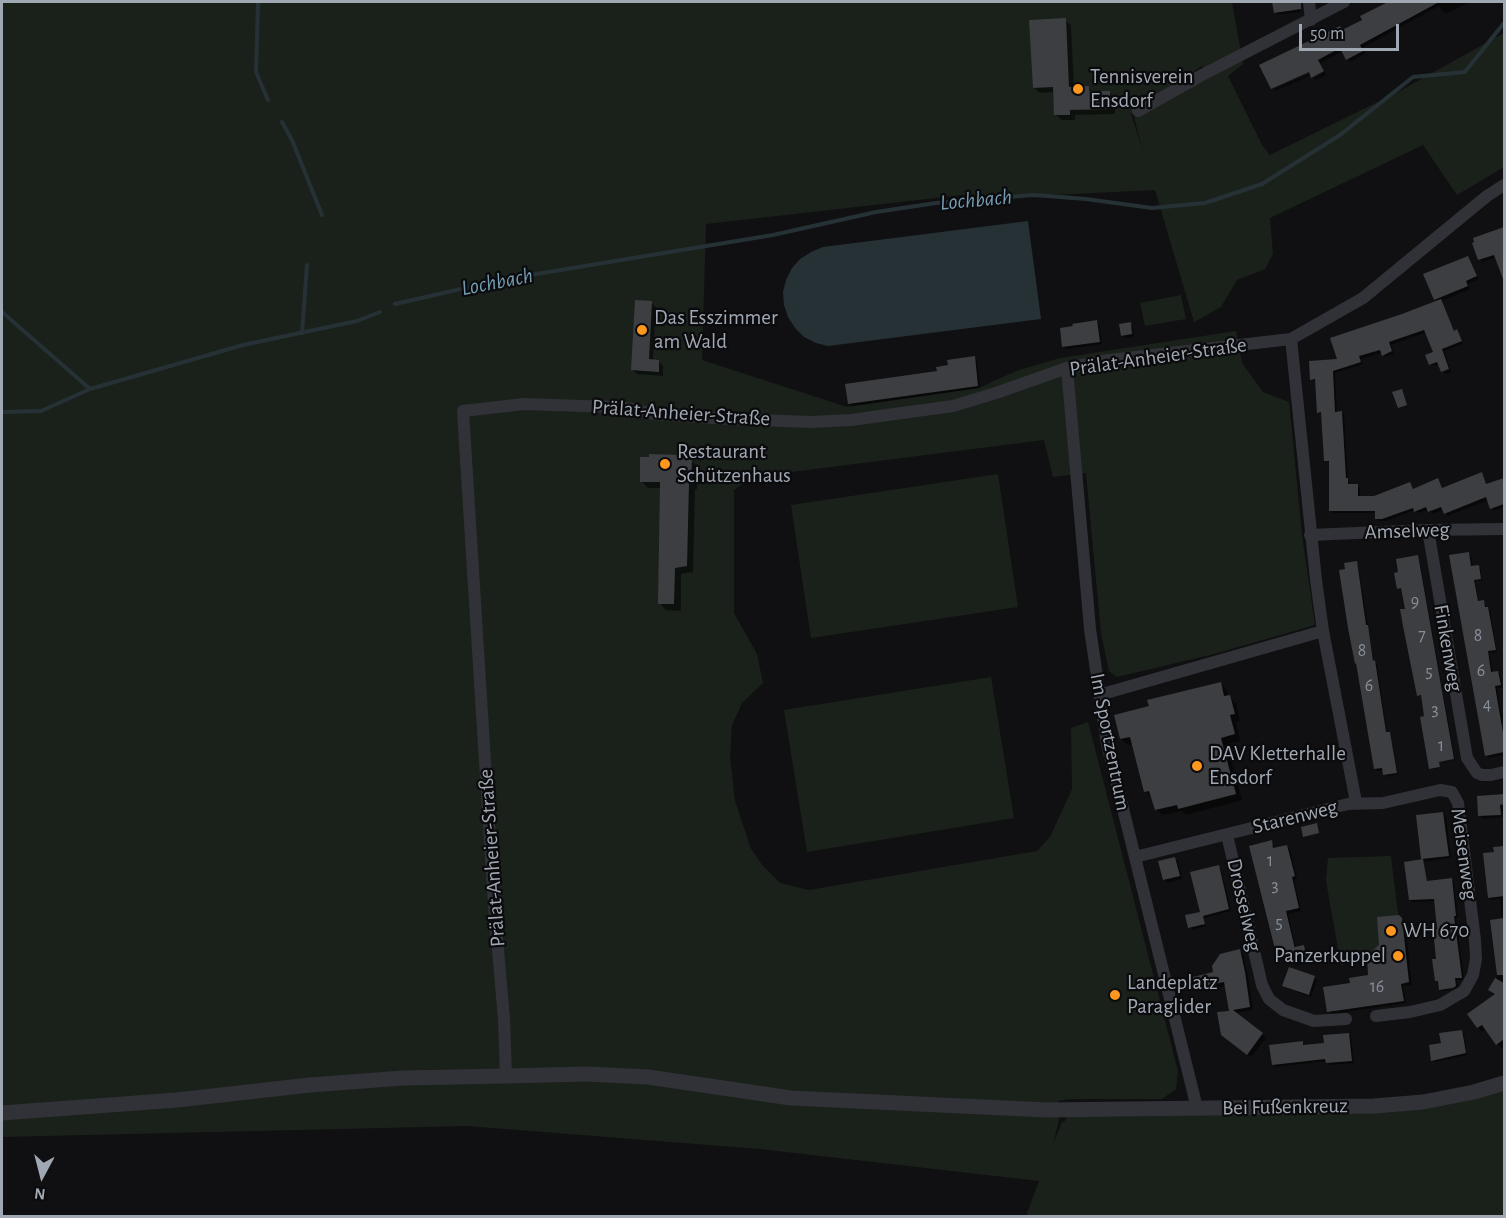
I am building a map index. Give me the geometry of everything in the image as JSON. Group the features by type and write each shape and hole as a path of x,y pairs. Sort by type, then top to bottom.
{"street":[{"path":"1309,2 1311,20"},
{"path":"1138,111 1202,75 1344,2"},
{"name":"Prälat-Anheier-Straße","path":"506,1076 463,411 524,404 613,407 653,414 699,417 811,422 851,420 963,403 1067,368 1101,361 1291,339 1363,298 1487,196 1504,185"},
{"name":"Starenweg","path":"1135,857 1356,802 1323,631 1310,536 1291,339"},
{"name":"Im Sportzentrum","path":"1067,368 1079,514 1099,695 1109,753 1197,1108"},
{"name":"Amselweg","path":"1310,536 1504,529"},
{"name":"Finkenweg","path":"1428,530 1464,741 1471,766 1482,775 1491,776 1504,772"},
{"path":"1099,695 1323,631"},
{"name":"Meisenweg","path":"1356,802 1366,805 1383,803 1440,789 1452,792 1458,803 1476,940 1473,975 1464,991 1440,1005 1410,1012 1376,1016"},
{"name":"Drosselweg","path":"1227,835 1262,985 1269,999 1282,1010 1314,1021 1346,1019"},
{"name":"Bei Fußenkreuz","path":"2,1113 177,1100 368,1081 586,1074 648,1077 791,1098 1064,1110 1374,1106 1423,1102 1474,1092 1504,1083"}],"shaded area":[{"path":"2,2 1232,2 1243,64 1228,76 1262,145 1270,155 1398,92 1504,33 1504,167 1457,195 1423,145 1270,218 1273,254 1265,269 1237,280 1221,307 1194,322 1155,190 992,198 962,195 706,224 702,360 847,407 979,388 1016,371 1060,358 1236,331 1242,363 1263,392 1289,402 1302,535 1315,625 1214,654 1117,677 1109,671 1101,633 1086,473 1053,477 1044,440 752,477 734,490 734,613 757,654 763,683 742,703 732,725 730,756 735,801 751,849 763,866 780,883 809,890 1037,851 1050,837 1072,789 1071,728 1088,722 1178,1071 1176,1089 1162,1099 1058,1101 1059,1120 1053,1144 1062,1122 1067,1117 1166,1116 1504,1090 1504,1216 1026,1216 1039,1181 760,1149 467,1126 2,1137","holes":["1202,66 1209,77 1134,117 1143,151 1131,114"]},
{"path":"1028,221 1041,319 828,346 804,337 788,317 783,292 792,268 800,259 823,247"},
{"path":"1181,295 1186,319 1145,326 1140,303"},
{"path":"998,474 1018,607 811,638 791,505"},
{"path":"991,677 1014,818 807,852 784,710"},
{"path":"1391,856 1403,955 1341,965 1326,881 1328,858"}],"building":[{"path":"1272,2 1301,2 1301,9 1274,13"},
{"path":"1388,2 1439,2 1360,45 1363,51 1346,60 1340,48 1318,60 1324,71 1311,78 1309,72 1271,89 1259,65 1340,26 1342,30 1362,20 1360,16"},
{"path":"1066,18 1069,87 1089,86 1089,91 1110,91 1110,109 1070,110 1070,115 1054,115 1053,87 1033,88 1029,20"},
{"path":"1504,227 1503,279 1494,255 1478,260 1472,243 1473,238"},
{"path":"1468,256 1477,276 1466,281 1468,286 1434,300 1423,274"},
{"path":"1441,299 1454,331 1457,329 1462,341 1442,349 1449,369 1441,372 1437,362 1429,365 1425,355 1433,352 1424,330 1389,342 1392,351 1382,356 1380,350 1359,356 1361,362 1333,371 1335,412 1342,411 1346,478 1348,478 1348,484 1358,484 1358,496 1374,496 1410,482 1413,489 1438,478 1442,488 1482,472 1486,484 1504,478 1504,504 1490,509 1486,497 1444,514 1441,507 1428,512 1426,507 1414,512 1413,508 1382,519 1375,519 1375,511 1329,511 1329,461 1324,461 1321,412 1317,413 1315,379 1310,380 1309,361 1337,359 1330,338"},
{"name":"Das Esszimmer am Wald","path":"635,300 652,301 649,359 659,360 659,372 631,370"},
{"path":"1097,320 1100,342 1062,347 1060,328"},
{"path":"1131,322 1132,334 1121,336 1119,324"},
{"path":"975,356 978,386 848,404 845,384 937,371 936,367 948,365 947,360"},
{"path":"1402,389 1407,405 1398,408 1392,392"},
{"path":"649,454 681,455 681,459 692,459 691,483 689,483 687,566 675,568 674,604 658,604 660,482 640,482 640,457 649,457"},
{"path":"1469,552 1471,566 1479,565 1481,579 1474,580 1478,601 1484,600 1485,607 1488,607 1496,650 1488,651 1491,672 1498,671 1501,685 1495,686 1504,752 1485,756 1449,555"},
{"path":"1418,555 1454,759 1439,762 1440,767 1429,769 1420,717 1424,716 1421,695 1417,696 1400,609 1405,609 1401,588 1397,589 1394,573 1398,572 1396,559"},
{"path":"1357,561 1366,625 1368,625 1373,661 1375,660 1386,732 1390,732 1397,773 1383,775 1382,768 1374,769 1339,570 1345,569 1344,563"},
{"name":"DAV Kletterhalle Ensdorf","path":"1221,682 1224,696 1230,695 1235,714 1230,715 1235,734 1221,738 1236,794 1178,809 1177,805 1155,810 1149,791 1144,792 1130,737 1120,739 1114,715 1149,706 1147,700"},
{"path":"1504,794 1504,804 1500,805 1501,815 1478,816 1477,796"},
{"path":"1443,812 1449,856 1421,859 1416,815"},
{"path":"1317,823 1319,833 1303,837 1301,827"},
{"path":"1272,840 1273,848 1287,845 1295,876 1292,877 1299,908 1286,911 1295,949 1295,947 1304,945 1307,959 1290,963 1293,953 1277,957 1249,846"},
{"path":"1504,846 1504,896 1488,898 1483,853 1494,852 1493,847"},
{"path":"1175,857 1180,876 1163,880 1158,861"},
{"path":"1423,859 1427,881 1452,878 1462,978 1455,978 1456,986 1453,988 1439,990 1438,981 1435,981 1432,959 1436,959 1433,929 1437,929 1434,899 1409,900 1404,862"},
{"path":"1219,865 1229,909 1203,916 1205,924 1188,928 1185,915 1200,912 1190,872"},
{"path":"1399,915 1402,918 1409,982 1401,984 1404,1001 1327,1012 1323,987 1350,983 1349,978 1368,975 1367,956 1379,945 1377,917"},
{"path":"1504,918 1504,975 1497,975 1490,920"},
{"path":"1240,949 1250,1007 1233,1010 1263,1033 1247,1055 1221,1035 1217,1012 1229,1011 1224,982 1195,988 1193,977 1213,972 1212,966 1220,954"},
{"path":"1289,967 1315,976 1309,995 1282,986"},
{"path":"1495,978 1504,983 1504,1039 1496,1045 1482,1025 1477,1028 1467,1014 1495,994 1488,990"},
{"path":"1462,1030 1466,1053 1431,1061 1429,1045 1441,1043 1439,1033"},
{"path":"1349,1033 1352,1061 1326,1063 1325,1059 1272,1065 1269,1045 1303,1041 1303,1045 1324,1043 1323,1035"}],"waterway":[{"path":"258,2 256,72 268,100"},
{"name":"Lochbach","path":"395,304 500,280 773,235 876,212 936,203 1034,195 1152,208 1205,203 1262,184 1340,135 1413,77 1465,72 1504,23"},
{"path":"282,122 292,140 322,215"},
{"path":"302,333 307,265"},
{"path":"2,312 90,389"},
{"name":"Lochbach","path":"2,412 41,411 90,389 243,345 357,321 380,312"}],"place":[{"name":"Tennisverein Ensdorf","path":"1078,89"},
{"name":"Das Esszimmer am Wald","path":"642,330"},
{"name":"Restaurant Schützenhaus","path":"665,464"},
{"name":"DAV Kletterhalle Ensdorf","path":"1197,766"},
{"name":"WH 670","path":"1391,931"},
{"name":"Panzerkuppel","path":"1398,956"},
{"name":"Landeplatz Paraglider","path":"1115,995"}]}
